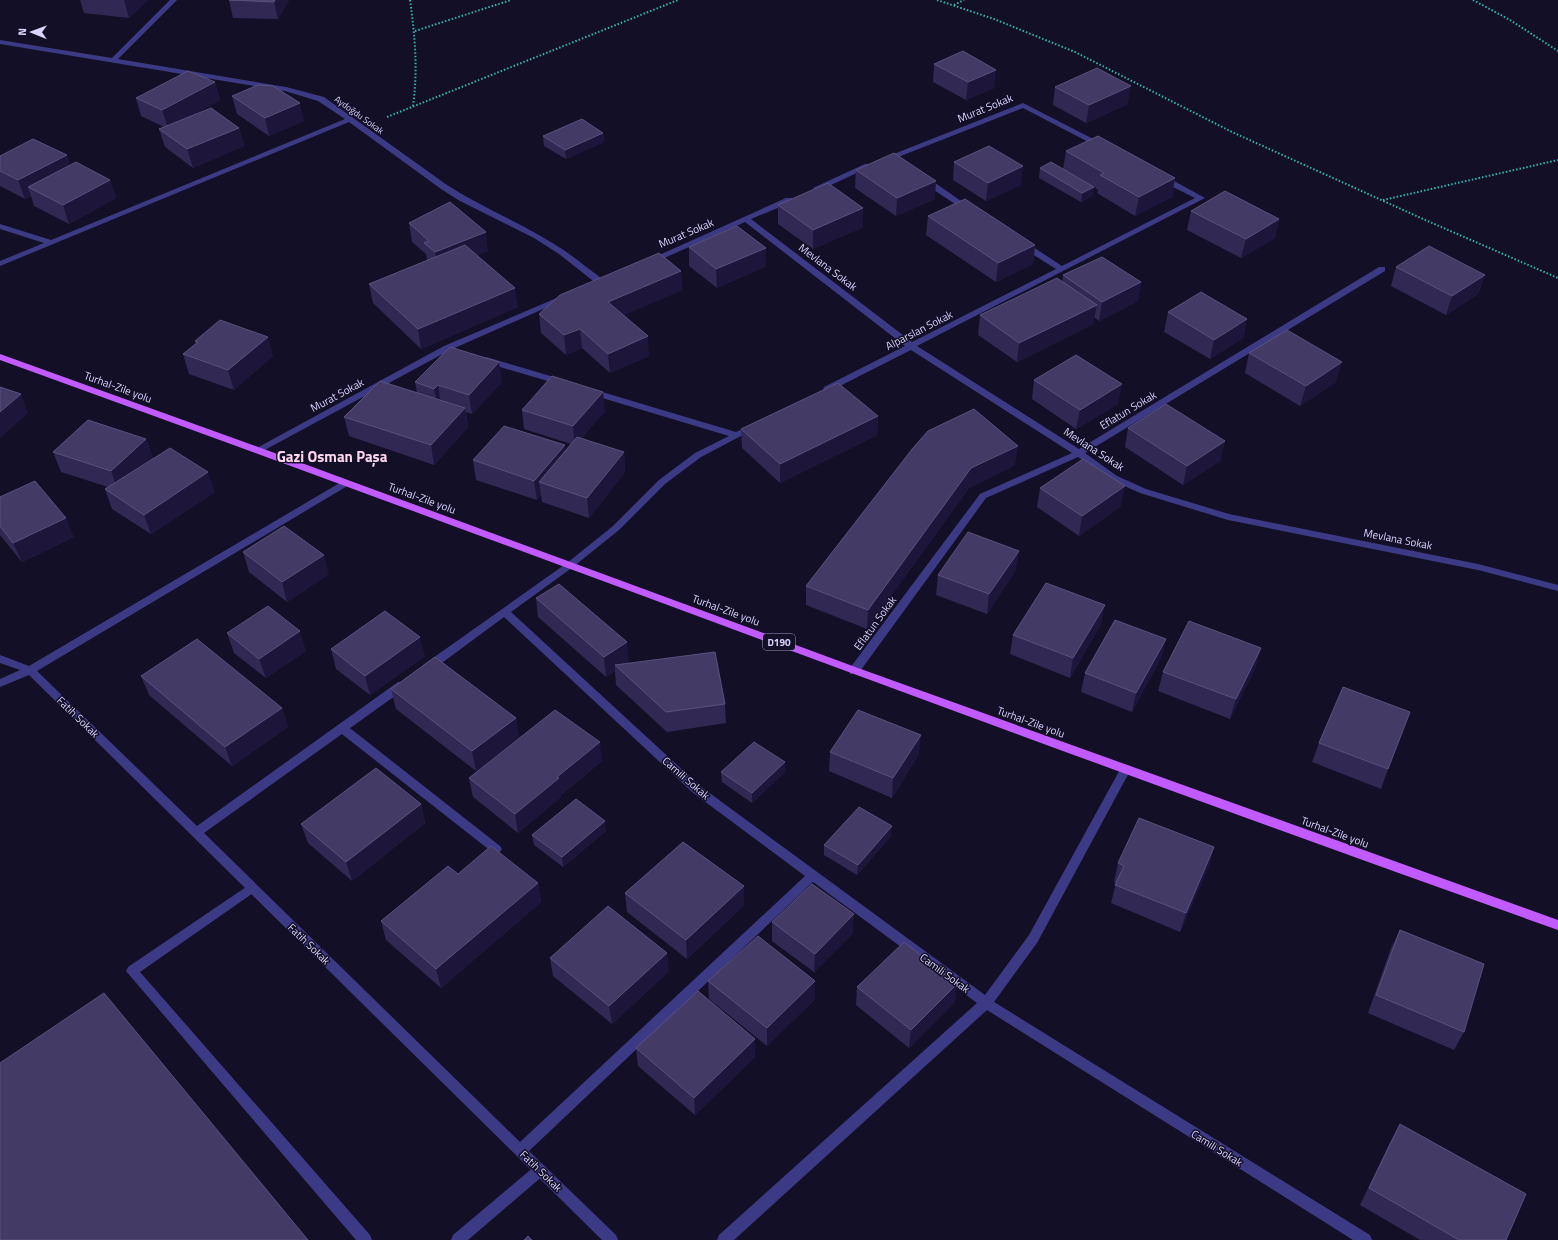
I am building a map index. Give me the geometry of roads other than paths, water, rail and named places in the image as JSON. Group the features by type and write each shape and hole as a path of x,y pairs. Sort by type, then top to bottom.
{"main road":[{"name":"Turhal-Zile yolu","path":"0,357 258,450 854,671 1558,925"}],"street":[{"path":"114,60 174,0"},
{"name":"Aydoğdu Sokak","path":"0,42 114,60 307,94 326,102 444,187 469,202 537,236 562,252 600,282"},
{"name":"Murat Sokak","path":"811,191 1023,105 1105,148"},
{"path":"0,264 350,119"},
{"name":"Alparslan Sokak","path":"821,392 1201,198 1153,173"},
{"path":"916,174 976,213"},
{"name":"Murat Sokak","path":"644,263 796,197"},
{"name":"Mevlana Sokak","path":"746,219 911,346 1079,453 1114,478 1143,491 1187,506 1265,525 1478,567 1558,588"},
{"path":"0,226 52,243"},
{"path":"1015,239 1061,269"},
{"name":"Eflatun Sokak","path":"854,671 983,496 1079,453 1382,268"},
{"name":"Murat Sokak","path":"258,450 447,348 571,295"},
{"path":"447,348 462,353"},
{"path":"477,357 569,385"},
{"path":"584,389 737,435"},
{"path":"196,833 570,565 616,528 662,482 698,455 765,421"},
{"path":"0,683 30,670 346,483"},
{"name":"Camili Sokak","path":"505,612 696,789 812,876 986,1003 1365,1240"},
{"name":"Fatih Sokak","path":"0,659 30,670 611,1240"},
{"path":"342,728 496,849"},
{"path":"724,1240 986,1003 1033,939 1126,769"},
{"path":"520,1151 812,876"},
{"path":"252,888 132,971 365,1240"},
{"path":"458,1240 540,1170"}],"district":[{"name":"Gazi Osman Paşa","path":"332,457"}]}
